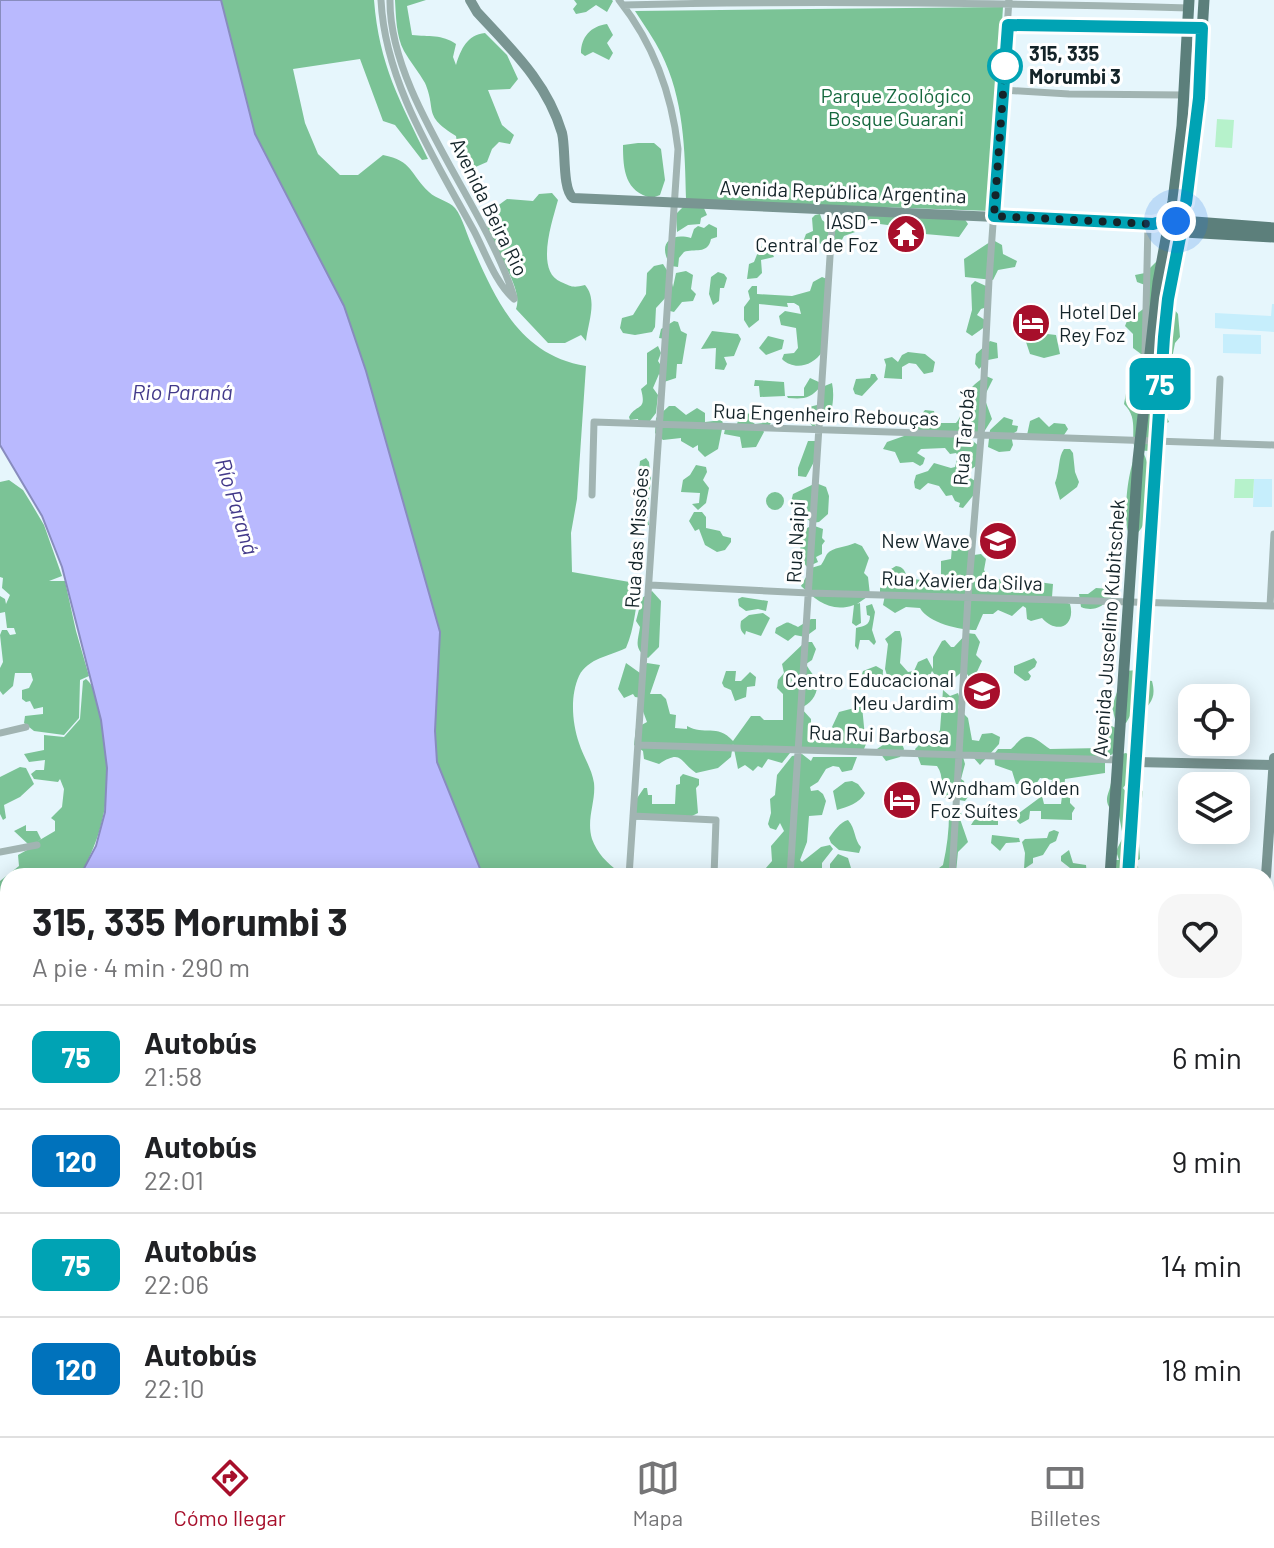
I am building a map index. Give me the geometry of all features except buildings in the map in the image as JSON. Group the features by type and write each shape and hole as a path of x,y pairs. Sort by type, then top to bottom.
{"main road":[{"name":"Avenida Juscelino Kubitschek","path":"1128,868 1168,299 1182,227 1199,98 1204,0"},
{"name":"Avenida Juscelino Kubitschek","path":"1110,868 1127,601 1145,383 1173,201 1189,4"},
{"name":"Avenida República Argentina","path":"1167,225 1274,237"},
{"name":"Avenida República Argentina","path":"1182,227 1274,228"},
{"path":"1114,825 1129,838"},
{"path":"1111,853 1124,860 1127,868"}],"street":[{"name":"Avenida Beira Rio","path":"381,0 387,48 406,102 495,272 514,299 491,239 410,84 394,40 390,0"},
{"name":"Avenida República Argentina","path":"470,0 477,12 533,72 551,101 564,144 566,189 573,198 1167,225"},
{"name":"Rua Tarobá","path":"953,868 1009,2"},
{"path":"621,3 1189,4"},
{"name":"Rua das Missões","path":"621,3 652,52 670,101 678,149 630,868"},
{"path":"1003,90 1184,95"},
{"name":"Rua Naipi","path":"790,868 833,210"},
{"name":"Avenida Juscelino Kubitschek","path":"1145,383 1151,224"},
{"path":"1217,443 1220,379"},
{"name":"Rua Engenheiro Rebouças","path":"592,495 594,422 1274,445"},
{"path":"1272,606 1274,534"},
{"name":"Rua Xavier da Silva","path":"650,585 809,593 1272,606"},
{"path":"0,733 26,727"},
{"name":"Rua Rui Barbosa","path":"639,745 1119,760"},
{"path":"1267,868 1274,758"},
{"path":"1136,762 1274,765"},
{"path":"633,816 716,820 714,868"},
{"path":"0,852 37,845"}],"shaded area":[{"path":"1272,304 1274,332 1215,328 1215,313 1271,316"},
{"path":"1223,334 1261,335 1261,354 1223,353"},
{"path":"1254,479 1272,479 1272,507 1253,507"}],"green space":[{"path":"221,0 374,0 386,64 428,159 422,160 395,125 383,121 360,59 293,69 305,123 318,154 340,175 358,175 383,155 406,165 429,192 458,212 492,288 514,324 544,351 586,366 577,499 571,533 572,572 641,584 626,648 588,665 579,676 573,700 577,735 594,783 590,824 592,839 615,868 480,868 437,762 435,731 440,632 366,371 344,306 255,134"},
{"path":"395,0 426,0 407,6 412,35 440,37 456,44 453,57 456,65 466,44 479,34 485,33 507,55 518,79 510,89 488,90 502,125 514,135 510,144 499,142 492,149 487,162 471,169 460,164 456,136 434,117 425,83 401,45"},
{"path":"574,0 613,1 607,12 596,5 576,14 573,9 577,4"},
{"name":"Parque Zoológico Bosque Guarani","path":"1003,7 990,211 881,207 962,215 968,224 959,237 925,234 921,237 899,232 895,226 865,222 861,223 858,231 844,236 837,249 815,242 804,248 806,234 813,231 812,218 820,214 826,223 829,211 686,199 679,106 669,70 635,11"},
{"path":"607,24 613,35 607,43 613,53 609,60 593,52 585,56 581,53 588,33"},
{"path":"1217,119 1234,120 1232,148 1215,147"},
{"path":"654,143 661,149 665,180 660,195 652,198 636,191 627,179 623,145"},
{"path":"552,193 558,200 548,245 549,268 561,282 573,286 585,285 589,291 592,305 586,341 581,335 565,343 548,343 516,309 514,286 486,223 488,215 507,199 533,201 539,194"},
{"path":"684,206 703,206 707,215 701,218 700,224 688,225 677,232 676,214"},
{"path":"709,224 717,228 717,237 711,239 704,249 684,252 679,258 678,267 671,266 665,252 668,242 677,237 691,238 694,229"},
{"path":"993,240 1002,245 1003,254 1017,261 1015,267 998,270 993,280 965,277 964,259"},
{"path":"768,244 774,257 761,260 762,273 757,278 747,279 749,264 754,262 760,247"},
{"path":"1161,257 1169,259 1173,266 1166,299 1178,314 1180,337 1175,343 1167,384 1169,391 1162,406 1169,422 1160,426 1159,438 1149,451 1135,450 1133,421 1124,404 1129,377 1136,379 1141,354 1133,348 1133,334 1125,326 1146,307 1145,285 1137,282 1135,275 1145,273"},
{"path":"663,264 673,287 676,273 686,271 693,275 691,289 696,294 693,301 682,302 674,312 670,311 668,295 656,308 652,332 635,335 623,333 620,328 622,318 633,315 646,294 647,273 654,266"},
{"path":"718,272 727,278 724,288 720,288 719,301 713,305 709,294 711,277"},
{"path":"822,277 827,279 822,352 809,364 792,365 782,359 784,354 794,353 798,348 796,328 781,325 779,316 785,311 801,314 799,306 794,303 787,303 788,307 759,304 759,320 749,328 744,320 744,307 750,299 748,291 752,286 757,286 757,294 792,296 810,291 813,282"},
{"path":"975,281 986,286 987,307 977,315 985,320 986,326 972,336 966,332 972,310 971,285"},
{"path":"674,321 687,334 682,364 677,364 676,378 664,382 659,374 653,388 658,395 656,413 649,422 639,424 638,419 630,420 629,417 642,404 641,389 647,384 647,353 658,346 660,364 665,339 659,338 661,329"},
{"path":"712,331 738,334 741,339 734,356 724,357 727,364 724,370 715,369 716,348 701,349"},
{"path":"1039,333 1056,335 1060,354 1044,358 1030,354 1026,342"},
{"path":"768,336 784,340 782,349 766,355 759,348"},
{"path":"990,341 997,343 998,358 988,360 979,369 975,364 976,354"},
{"path":"908,352 925,354 935,362 933,372 924,374 916,364 909,363 902,367 902,379 884,378 884,359 892,357 898,362"},
{"path":"871,374 878,379 862,396 855,394 856,379 870,378"},
{"path":"986,376 993,379 984,397 992,419 984,432 969,438 979,446 976,466 970,470 969,477 975,481 976,492 963,508 959,507 960,503 952,495 946,496 939,486 928,483 920,490 915,488 914,482 916,475 928,471 934,463 955,467 956,453 950,454 945,448 921,449 917,453 925,458 920,466 913,462 900,463 895,452 883,449 887,442 904,436 925,410 934,411 937,423 956,423 966,395"},
{"path":"810,378 821,383 813,394 806,397 788,398 804,396 804,388"},
{"path":"755,380 784,382 785,396 760,397 759,386 754,386"},
{"path":"832,383 832,404 827,424 819,423 813,427 810,423 802,422 809,407 817,405 822,387"},
{"path":"669,406 675,406 686,415 697,408 705,413 705,422 722,420 718,449 705,457 698,450 698,445 693,448 681,438 663,440 655,433 656,418"},
{"path":"740,414 751,414 751,421 755,424 763,423 759,420 760,414 775,416 769,426 761,426 764,432 756,447 742,448 740,437 724,434 725,429 737,424"},
{"path":"1004,417 1013,420 1012,425 1018,426 1011,435 1013,445 1010,451 999,452 988,447 990,430"},
{"path":"1039,417 1049,427 1054,423 1065,424 1068,429 1064,435 1027,435 1030,421"},
{"path":"808,441 815,441 816,458 806,477 798,476 798,468"},
{"path":"1064,449 1070,449 1073,453 1079,482 1060,500 1055,483"},
{"path":"1137,453 1144,454 1147,462 1150,498 1145,522 1133,536 1128,532 1126,503 1131,468"},
{"path":"646,458 651,480 647,513 649,525 638,528 634,518 640,461"},
{"path":"696,465 706,467 703,480 709,488 706,503 698,510 692,504 699,503 700,493 681,492 683,480"},
{"path":"1235,479 1254,479 1253,498 1234,498"},
{"path":"9,480 23,490 44,525 62,576 49,581 65,581 89,676 80,680 79,718 64,735 34,731 24,723 25,716 43,714 43,707 34,709 30,701 22,699 22,690 29,688 33,680 31,673 15,673 13,686 3,695 0,691 3,662 0,635 2,630 7,630 10,635 16,634 14,628 7,628 5,612 0,613 0,596 6,604 10,595 2,588 3,578 0,577 0,482"},
{"path":"816,483 826,487 828,514 819,522 812,523 805,517 803,525 799,526 800,512 794,512 791,502 793,494"},
{"path":"771,492 779,492 784,501 782,508 771,510 766,505 766,497"},
{"path":"694,512 702,512 706,517 706,528 720,531 723,536 731,538 725,550 717,552 705,545 699,529 695,531 689,521"},
{"path":"812,525 823,529 822,538 825,541 822,554 816,557 818,562 807,567 802,558 801,545 804,530"},
{"path":"961,536 974,555 981,554 986,559 984,570 991,582 998,579 1006,581 1014,589 1020,581 1028,586 1038,582 1053,584 1052,597 1070,604 1068,623 1059,627 1042,618 1031,621 1027,619 1023,606 1012,616 998,610 993,614 983,614 976,630 969,630 937,622 920,608 906,607 895,613 883,605 885,595 880,588 896,566 904,570 907,578 921,580 923,576 931,576 931,585 941,585 941,561 951,559 952,547 957,537"},
{"path":"855,543 862,546 869,558 864,573 868,577 870,595 857,604 860,603 861,623 856,626 852,623 854,605 831,606 819,601 801,586 811,568 821,565 829,552"},
{"path":"1096,588 1111,589 1111,598 1097,608 1081,607 1079,594 1088,594"},
{"path":"652,591 661,601 659,647 648,658 638,648 640,627 636,621 642,598"},
{"path":"738,599 768,601 766,611 746,611 739,606"},
{"path":"872,604 875,612 872,630 876,642 874,645 869,640 860,640 858,650 855,646 856,628 869,622 866,606"},
{"path":"763,613 770,618 761,636 746,631 745,635 741,621 749,615"},
{"path":"816,619 816,629 805,637 795,635 788,641 775,633 776,628 786,623 798,627"},
{"path":"900,631 902,639 900,663 908,672 914,671 918,662 927,658 933,669 933,657 942,641 954,647 967,633 975,634 980,642 976,655 982,661 975,676 970,678 964,670 944,687 932,671 925,685 898,689 890,685 885,669 888,644 885,639"},
{"path":"805,642 812,642 816,649 812,660 806,664 814,676 817,691 801,708 811,719 811,733 837,732 832,727 839,712 862,706 864,749 790,753 782,763 768,759 762,768 758,766 753,771 745,765 738,769 733,744 731,757 718,768 696,773 680,758 672,757 659,764 644,759 643,751 634,745 636,728 647,722 641,706 642,698 633,694 624,698 618,689 626,663 640,673 647,663 660,665 650,694 661,694 666,699 670,714 676,715 675,728 687,729 687,726 721,732 733,741 751,716 783,720 783,694 777,688 778,680 784,673 782,664"},
{"path":"1135,650 1144,651 1145,680 1152,681 1153,697 1140,716 1130,716 1126,723 1116,723 1112,707 1124,671 1139,670"},
{"path":"1034,658 1037,662 1028,672 1031,676 1029,680 1025,681 1014,673 1014,666"},
{"path":"876,666 883,670 882,690 865,688 861,677 863,671"},
{"path":"726,671 736,671 735,681 741,681 750,672 756,677 755,686 747,687 746,697 735,701 731,690 724,687 722,683"},
{"path":"86,679 93,687 107,762 106,800 97,837 84,868 16,868 18,855 27,850 28,844 14,831 26,825 26,831 37,831 41,839 38,841 55,831 55,821 51,818 62,807 64,789 60,779 58,782 34,779 31,774 44,770 45,760 29,762 24,754 44,750 44,735 64,737 80,719 83,681"},
{"path":"943,690 950,696 958,693 958,708 968,718 972,740 979,741 982,734 992,733 1000,737 999,744 980,765 972,756 963,757 965,764 961,779 968,797 965,801 941,797 942,781 937,766 921,765 915,749 922,742 925,743 929,735 937,736 940,730"},
{"path":"1107,724 1116,728 1116,751 1100,757 1105,761 1105,773 1065,779 1064,790 1059,797 1050,791 1052,780 1040,778 1034,787 1026,788 1023,784 1016,784 1012,771 995,765 994,754 998,749 1011,749 1025,737 1033,738 1050,749 1101,748 1102,731"},
{"path":"893,738 901,741 904,749 900,757 886,761 877,749"},
{"path":"1126,753 1135,759 1129,780 1123,788 1127,793 1136,788 1143,791 1138,828 1140,859 1132,864 1138,868 1110,868 1115,860 1119,860 1116,851 1123,837 1118,810 1111,810 1107,800 1117,755"},
{"path":"802,754 811,761 813,757 857,757 852,770 842,772 839,767 833,766 826,769 818,782 810,787 811,791 818,790 823,794 826,801 822,815 809,816 807,842 800,860 802,862 821,847 830,845 833,849 822,863 822,868 766,868 772,861 771,846 784,831 780,823 776,830 768,824 770,799 775,795 777,775 792,756"},
{"path":"20,767 26,768 34,784 20,797 4,805 6,818 3,820 0,814 0,777"},
{"path":"683,774 699,779 696,788 698,813 690,817 630,820 631,807 644,788 647,788 648,795 652,795 652,804 675,804 676,785 680,784"},
{"path":"852,781 865,793 857,802 837,810 833,791"},
{"path":"1042,796 1044,804 1061,804 1062,796 1070,798 1075,808 1072,820 1041,819 1041,811 1030,811 1029,819 1020,824 1015,816"},
{"path":"953,810 962,814 960,819 968,842 958,852 956,868 939,868 943,865 947,845 949,813"},
{"path":"994,815 998,825 971,825 976,817"},
{"path":"848,820 861,847 859,853 839,850 829,838"},
{"path":"1049,832 1059,832 1056,841 1024,868 1022,842 1025,839 1047,838"},
{"path":"992,835 1019,838 1020,842 1006,843 1000,851 991,843"},
{"path":"1069,850 1073,863 1086,865 1086,868 1070,868 1061,861 1061,856"},
{"path":"838,854 848,858 851,868 830,868"}],"water":[{"name":"Rio Paraná","path":"0,0 221,0 255,134 344,306 366,371 440,632 435,731 437,762 480,868 84,868 96,846 105,812 107,768 101,720 62,567 42,516 0,445"}],"bus line":[{"name":"75","path":"1128,868 1159,395 1168,299 1183,222 1168,220 1153,224 994,216 1008,25 1202,28 1199,98 1186,203"}],"place":[{"name":"315, 335 Morumbi 3","path":"1005,66"},
{"name":"IASD - Central de Foz","path":"906,234"},
{"name":"Hotel Del Rey Foz","path":"1031,323"},
{"name":"New Wave","path":"998,541"},
{"name":"Centro Educacional Meu Jardim","path":"982,691"},
{"name":"Wyndham Golden Foz Suítes","path":"902,800"}],"route":[{"path":"1005,66 994,216 1153,224 1176,221"}],"water label":[{"name":"Río Paraná","path":"237,506"}]}
